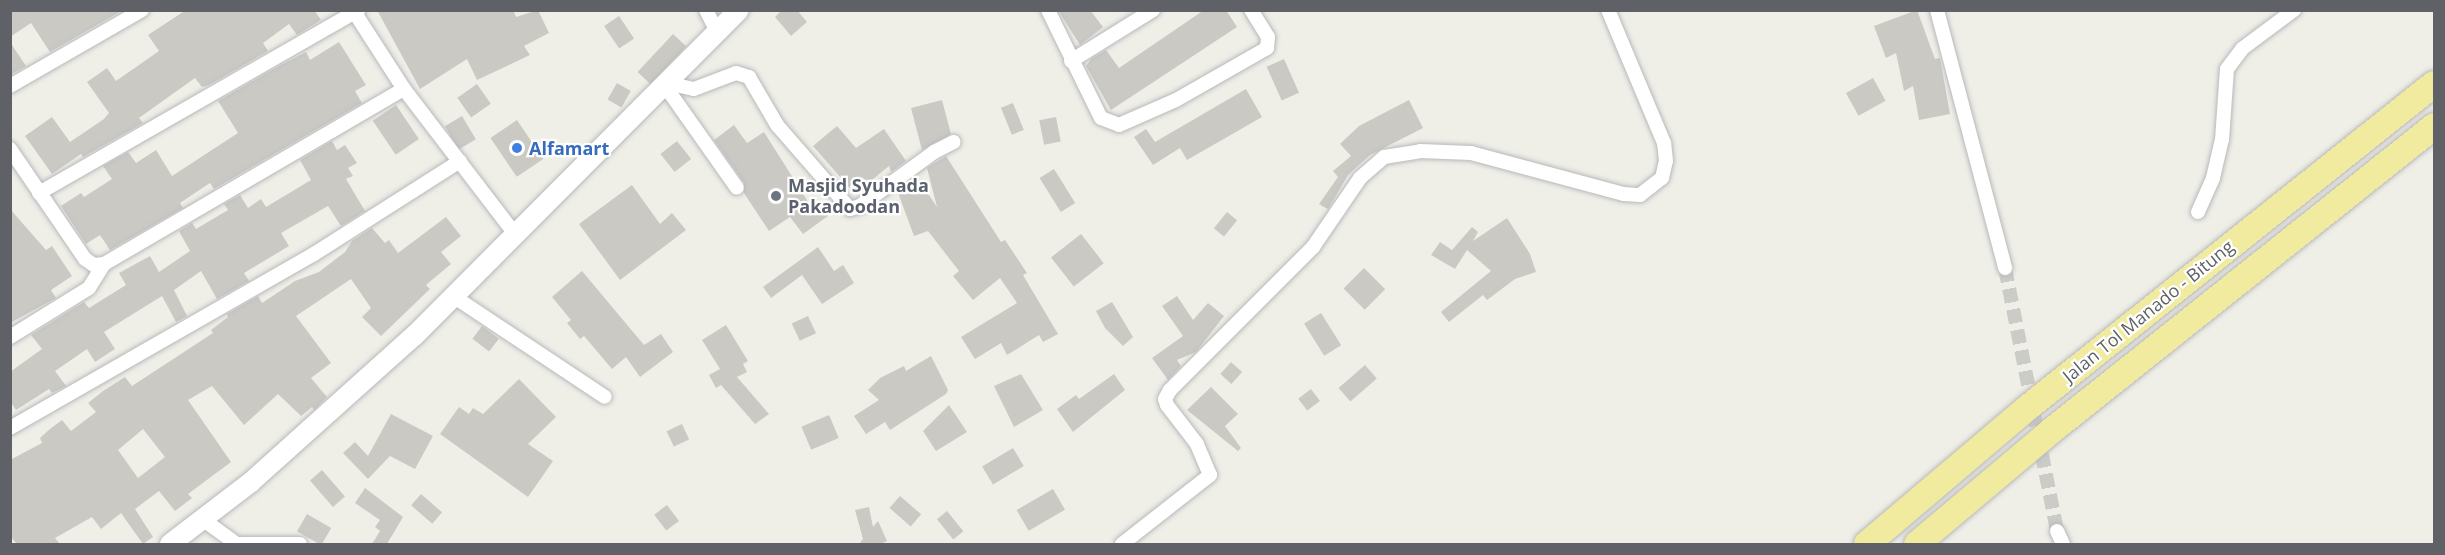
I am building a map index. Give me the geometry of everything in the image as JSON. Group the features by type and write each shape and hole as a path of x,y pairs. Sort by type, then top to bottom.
{"highway":[{"name":"Jalan Tol Manado - Bitung","path":"1867,544 2031,405 2434,84"},
{"name":"Jalan Tol Manado - Bitung","path":"1917,544 2051,431 2434,126"}],"street":[{"path":"10,86 142,10"},
{"path":"706,10 717,32"},
{"path":"170,544 205,521 414,336 514,233 739,10"},
{"path":"1048,10 1071,62 1101,118 1119,125 1176,100 1267,48 1268,37 1251,10"},
{"path":"1071,62 1153,10"},
{"path":"1122,544 1210,476 1197,444 1167,405 1170,390 1313,248 1360,178 1384,157 1420,151 1471,153 1624,194 1640,195 1662,178 1666,161 1664,143 1608,10"},
{"path":"1937,10 2006,268"},
{"path":"2198,212 2213,178 2223,140 2227,69 2242,48 2294,10"},
{"path":"39,193 355,11 404,89 514,233"},
{"path":"666,81 694,88 736,73 749,77 783,133 811,160 850,209 860,206 934,152 954,142"},
{"path":"666,81 737,188"},
{"path":"10,149 85,259 94,265 104,264 404,89"},
{"path":"10,428 254,291 460,161"},
{"path":"10,337 89,288 104,264"},
{"path":"453,296 605,397"},
{"path":"205,521 237,544 300,544"},
{"path":"2057,531 2063,544"}],"building":[{"path":"10,10 123,10 50,52 31,23 10,37"},
{"path":"186,10 314,10 321,20 297,35 289,24 263,43 268,51 209,85 202,87 195,78 139,118 143,123 83,157 81,154 52,174 25,136 52,117 70,142 104,119 109,113 87,82 107,68 116,81 159,51 148,35"},
{"path":"377,10 513,10 516,17 538,10 549,33 524,46 530,55 477,80 467,59 420,89"},
{"path":"782,10 797,10 807,22 791,36 775,17"},
{"path":"1058,10 1090,10 1103,27 1080,45"},
{"path":"1204,10 1226,10 1237,27 1111,110 1086,66 1091,59 1106,50 1119,68"},
{"path":"1917,10 1935,59 1940,58 1950,114 1919,120 1913,86 1904,91 1896,53 1886,58 1874,26"},
{"path":"619,16 634,38 619,48 604,26"},
{"path":"673,34 686,46 651,84 638,72"},
{"path":"10,42 26,66 10,75"},
{"path":"339,42 366,85 355,91 362,103 214,189 210,183 180,203 183,208 110,250 100,235 86,244 61,206 81,193 84,197 112,179 103,166 128,152 136,163 156,150 172,176 238,133 218,101 306,52 310,60"},
{"path":"1284,59 1299,93 1282,101 1267,67"},
{"path":"1873,78 1886,101 1858,116 1846,93"},
{"path":"617,83 631,91 621,107 608,99"},
{"path":"477,84 491,104 471,117 457,98"},
{"path":"1246,89 1262,117 1187,160 1180,148 1153,165 1134,137 1146,129 1155,142"},
{"path":"942,100 951,134 922,150 911,108"},
{"path":"1409,100 1423,128 1370,155 1348,175 1328,209 1319,204 1338,177 1333,171 1351,156 1340,144 1359,126"},
{"path":"1013,103 1024,130 1012,135 1001,108"},
{"path":"396,105 419,139 396,155 373,121"},
{"path":"462,116 476,139 459,149 445,126"},
{"path":"1056,117 1061,142 1044,145 1039,120"},
{"name":"Alfamart","path":"517,120 543,159 517,177 490,138"},
{"path":"734,125 747,143 764,132 812,208 819,203 828,216 803,234 790,217 769,231 744,193 744,183 714,140"},
{"path":"837,126 856,148 884,129 906,161 891,172 889,166 855,194 813,146"},
{"path":"332,141 337,150 345,145 357,163 348,168 353,176 346,179 365,211 341,226 328,206 281,233 289,246 244,273 249,281 217,299 201,271 174,290 187,316 176,322 162,296 104,332 115,349 95,362 87,349 55,371 66,386 52,393 49,389 16,410 10,401 10,372 42,349 31,335 84,302 89,308 126,285 119,273 150,256 159,272 190,251 179,231 192,223 196,229 228,210 224,204 240,195 248,208 261,199 266,207 311,180 300,160"},
{"path":"677,141 691,159 675,172 660,154"},
{"path":"946,156 1001,242 1005,240 1027,273 1023,275 1058,334 1043,342 1039,335 1007,355 1001,343 975,359 961,337 1017,303 1000,278 973,300 953,276 959,271 928,231 914,236 897,190 916,176 937,207 927,168"},
{"path":"1054,169 1075,203 1061,212 1040,178"},
{"path":"632,185 660,224 672,213 686,230 620,280 579,224"},
{"path":"10,209 46,250 52,246 72,276 51,290 56,298 10,323"},
{"path":"1227,212 1237,220 1224,237 1214,228"},
{"path":"446,217 461,236 441,252 451,264 426,285 430,289 381,336 362,317 371,308 351,279 296,316 331,363 311,378 327,397 314,410 312,407 301,416 278,394 244,425 212,386 188,400 231,462 188,494 192,498 175,511 159,491 135,509 153,537 143,544 121,513 101,529 92,517 55,538 60,544 17,544 10,536 10,460 42,443 40,438 62,420 71,431 96,412 88,403 103,391 125,377 132,386 213,333 211,330 228,317 227,314 258,296 262,303 295,281 319,272 345,252 352,241 372,228 385,243 389,240 398,253","holes":["143,429 165,457 138,478 118,450"]},
{"path":"1507,218 1530,254 1536,272 1515,279 1487,300 1483,295 1449,322 1441,312 1491,271 1467,250 1455,269 1431,255 1440,242 1452,250 1472,227 1478,232 1473,241"},
{"path":"1081,234 1104,263 1074,287 1051,257"},
{"path":"818,247 834,271 843,265 854,283 822,304 802,275 771,298 763,287"},
{"path":"1364,268 1385,289 1365,310 1343,289"},
{"path":"582,271 644,345 661,334 673,352 640,377 626,357 612,369 584,336 580,339 567,323 571,320 552,297"},
{"path":"1177,296 1193,320 1208,303 1224,316 1196,352 1177,360 1181,366 1168,380 1152,358 1183,336 1162,306"},
{"path":"1112,302 1133,337 1123,346 1105,328 1096,311"},
{"path":"1321,313 1341,345 1324,356 1304,324"},
{"path":"808,316 816,333 800,341 792,324"},
{"path":"726,325 748,361 743,364 747,372 737,377 769,414 755,424 721,385 716,388 709,375 720,369 702,340"},
{"path":"482,326 499,339 489,351 472,339"},
{"path":"931,356 948,390 946,394 890,430 885,422 866,434 854,416 879,400 868,390 880,378 904,366 906,371"},
{"path":"1231,362 1242,372 1231,384 1220,374"},
{"path":"1365,365 1377,379 1350,402 1339,388"},
{"path":"1021,374 1043,410 1014,427 994,386"},
{"path":"1114,374 1125,390 1073,432 1057,409 1076,395 1079,399"},
{"path":"519,379 556,417 528,444 553,461 528,497 440,434 459,407 469,414 473,408 483,414"},
{"path":"1211,387 1238,414 1225,426 1241,448 1238,451 1187,410"},
{"path":"1311,389 1320,401 1307,411 1298,399"},
{"path":"949,405 967,432 936,451 923,431"},
{"path":"391,414 433,436 415,469 390,456 368,479 343,453 355,442 368,456"},
{"path":"829,415 839,438 811,450 801,427"},
{"path":"682,424 689,439 674,447 667,431"},
{"path":"1013,448 1024,466 993,485 982,467"},
{"path":"322,470 345,496 333,507 310,480"},
{"path":"365,488 403,517 387,544 372,544 380,531 375,527 380,520 355,503"},
{"path":"1053,489 1065,510 1029,531 1017,510"},
{"path":"421,494 442,512 432,524 411,505"},
{"path":"900,496 921,514 911,526 890,508"},
{"path":"667,505 679,521 666,531 654,515"},
{"path":"869,507 873,527 878,521 887,541 880,544 859,544 863,539 855,510"},
{"path":"947,511 963,531 953,539 937,519"},
{"path":"307,514 331,528 322,544 297,531"}],"tunnel":[{"path":"2005,268 2057,531"}],"place":[{"name":"Alfamart","path":"517,148"},
{"name":"Masjid Syuhada Pakadoodan","path":"776,196"}]}
